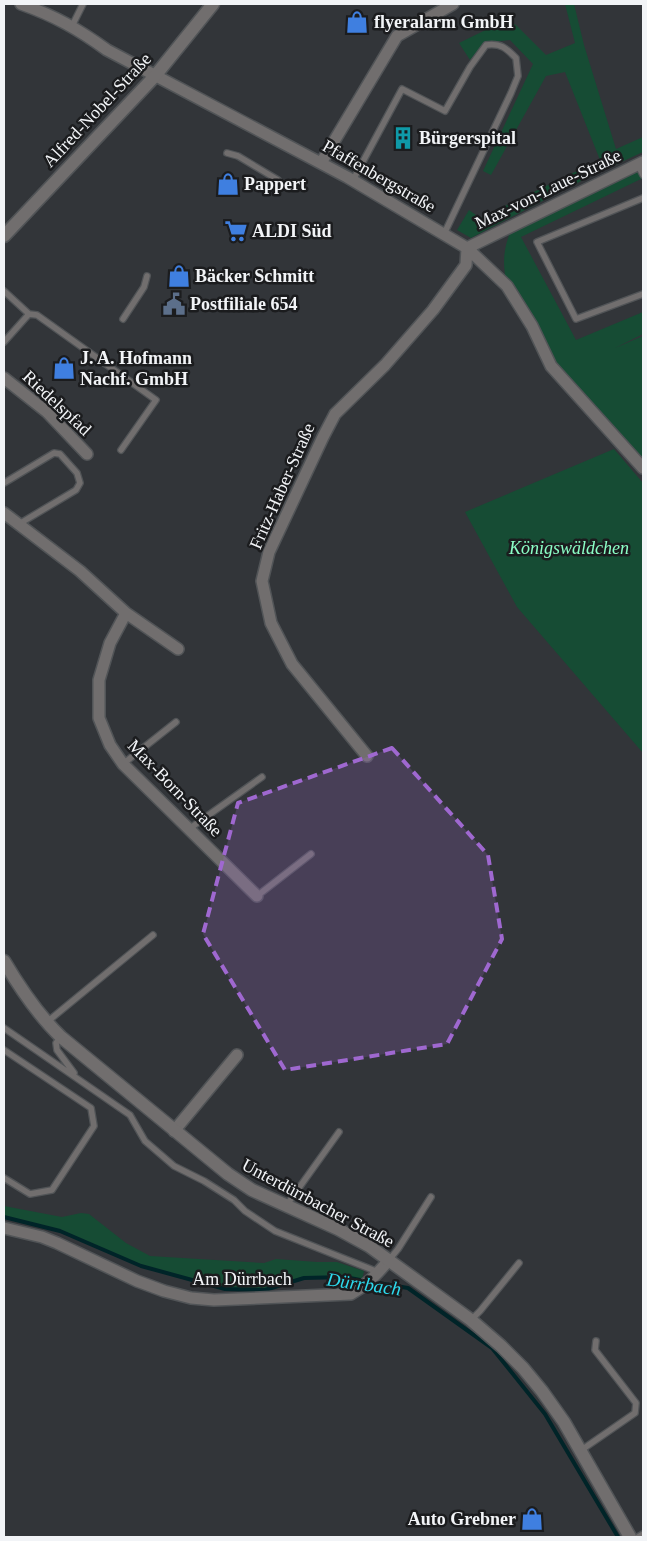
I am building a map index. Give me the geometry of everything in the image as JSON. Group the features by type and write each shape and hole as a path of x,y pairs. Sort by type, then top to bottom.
{"street":[{"name":"Pfaffenbergstraße","path":"21,4 72,26 107,50 353,180 467,248 507,286 532,326 551,366 643,468"},
{"name":"Alfred-Nobel-Straße","path":"4,236 154,76 213,4"},
{"path":"321,163 397,36 453,4"},
{"name":"Max-von-Laue-Straße","path":"467,248 642,167"},
{"name":"Fritz-Haber-Straße","path":"367,756 292,664 271,623 262,581 269,552 335,414 385,365 433,310 466,266 467,248"},
{"name":"Riedelspfad","path":"4,378 47,412 87,454"},
{"path":"4,513 80,571 126,613 178,649"},
{"name":"Max-Born-Straße","path":"126,613 110,643 99,680 99,718 110,745 123,764 258,896"},
{"name":"Unterdürrbacher Straße","path":"4,961 15,980 46,1022 61,1037 205,1156 252,1190 338,1229 388,1260 471,1320 501,1346 523,1368 564,1422 630,1537"},
{"path":"174,1131 237,1055"},
{"name":"Am Dürrbach","path":"4,1228 42,1237 164,1291 191,1298 214,1300 351,1294 363,1288 388,1260"}],"lane":[{"path":"72,26 83,4"},
{"path":"353,180 402,89 445,112 470,67 486,45 495,44 505,47 516,58 518,76 488,145 444,234"},
{"path":"227,153 238,156 278,180"},
{"path":"643,198 537,242 576,319 643,294"},
{"path":"123,319 144,287 147,276"},
{"path":"4,291 29,314 37,315 156,400 121,450"},
{"path":"4,342 29,314"},
{"path":"4,483 54,453 60,454 77,474 80,483 76,490 18,524"},
{"path":"123,764 176,722"},
{"path":"190,829 262,777"},
{"path":"258,896 311,854"},
{"path":"46,1022 154,935"},
{"path":"4,1028 130,1115 145,1141 174,1166 204,1181 275,1231 375,1276"},
{"path":"61,1037 56,1043 58,1050 77,1077"},
{"path":"4,1050 91,1108 94,1126 52,1190 30,1194 4,1178"},
{"path":"286,1206 339,1132"},
{"path":"388,1260 398,1250 432,1197"},
{"path":"471,1320 519,1263"},
{"path":"580,1451 634,1413 636,1403 595,1350 596,1341"},
{"path":"638,1537 643,1534"}],"highlighted area":[{"path":"392,748 488,855 502,939 447,1044 285,1070 203,934 238,803"}],"green space":[{"path":"565,4 574,4 584,45 616,149 643,137 643,152 604,170 565,72 546,76 491,175 483,171 533,64 510,40 484,43 470,60 459,43 506,20 516,25 546,55 575,43"},
{"path":"643,162 643,178 521,237 576,340 643,312 643,334 615,348 643,336 643,468 551,366 507,286 504,262 505,248 513,226"},
{"path":"583,168 587,178 471,238 457,230 469,210 480,218"},
{"name":"Königswäldchen","path":"614,449 643,483 643,753 517,607 465,512"},
{"path":"4,1206 62,1217 81,1213 89,1214 126,1243 150,1256 264,1263 276,1259 337,1262 364,1271 362,1280 345,1277 304,1278 265,1290 225,1289 141,1266 60,1231 4,1217"}],"waterway":[{"name":"Dürrbach","path":"4,1217 60,1231 141,1266 225,1289 265,1290 304,1278 345,1277 365,1281"},
{"name":"Dürrbach","path":"372,1282 408,1288 492,1348 545,1414 618,1537"}],"place":[{"name":"flyeralarm GmbH","path":"357,22"},
{"name":"Bürgerspital","path":"403,138"},
{"name":"Pappert","path":"228,184"},
{"name":"ALDI Süd","path":"236,231"},
{"name":"Bäcker Schmitt","path":"179,276"},
{"name":"Postfiliale 654","path":"174,304"},
{"name":"J. A. Hofmann Nachf. GmbH","path":"64,368"},
{"name":"Auto Grebner","path":"532,1519"}]}
